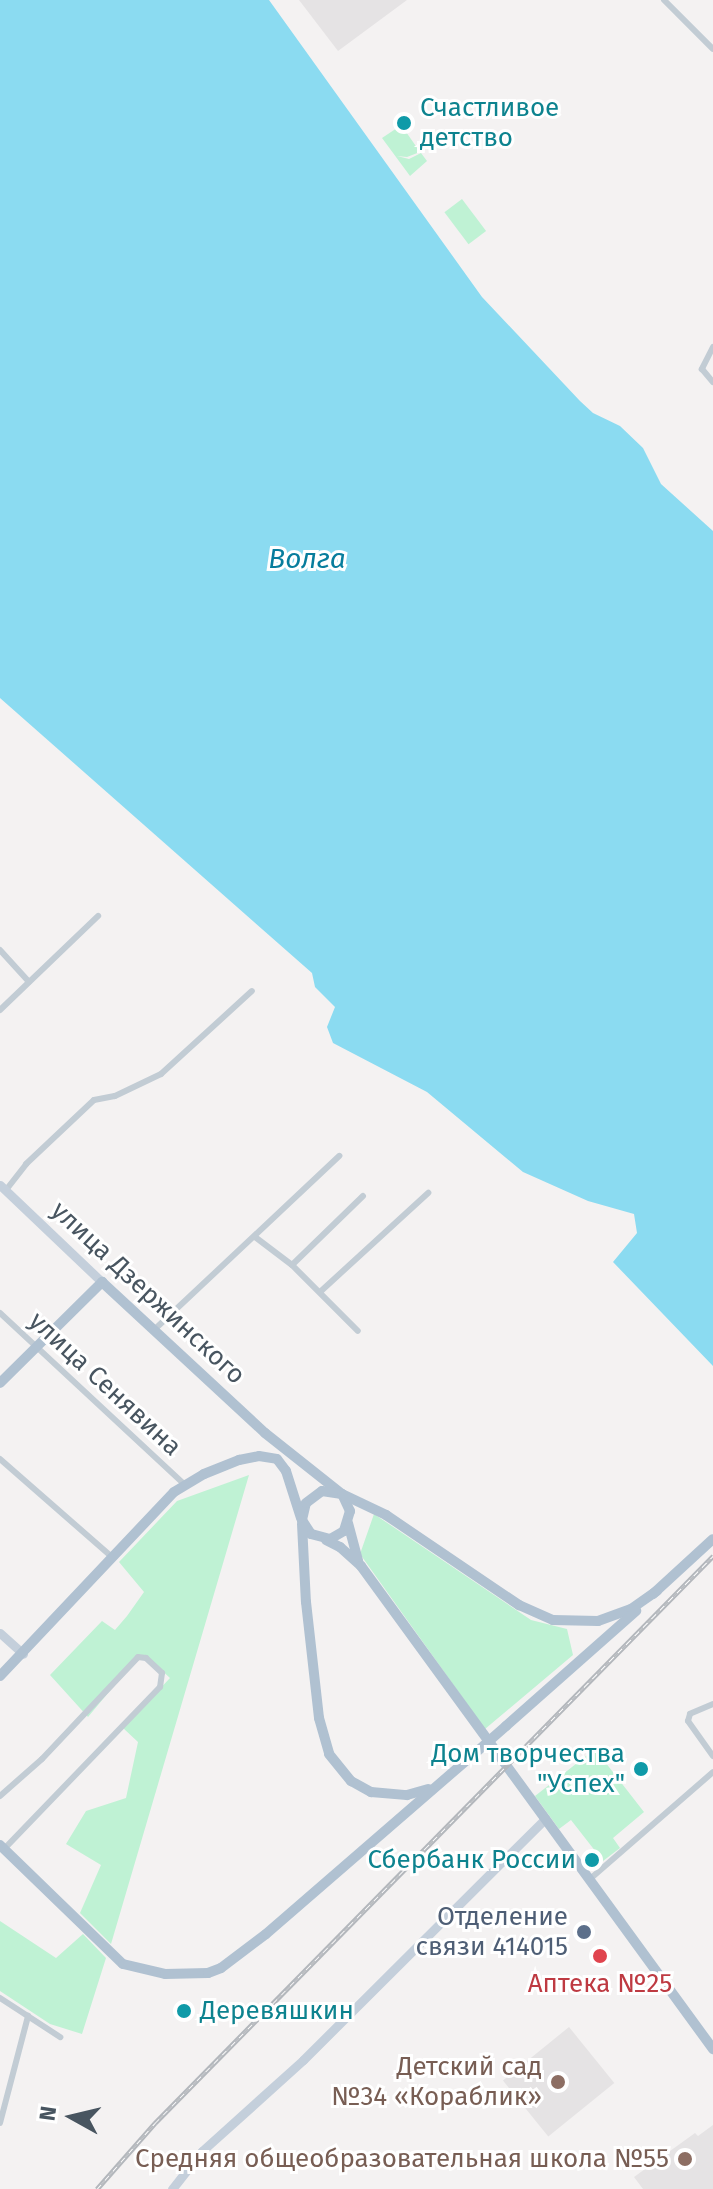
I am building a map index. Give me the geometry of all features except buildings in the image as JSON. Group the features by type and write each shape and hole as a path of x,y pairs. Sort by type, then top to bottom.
{"main road":[{"name":"улица Дзержинского","path":"102,1282 265,1433 342,1494 386,1515 519,1605 553,1620 584,1623 606,1619 631,1609 657,1591"},
{"path":"0,1383 102,1282"},
{"path":"0,1676 184,1484 225,1465 259,1456 277,1459 285,1467 302,1522 306,1602 319,1718 329,1754 351,1781 371,1792 407,1795 443,1780"},
{"path":"361,1566 340,1547 311,1534 302,1522 306,1503 316,1493 342,1494 349,1507 348,1523 353,1549 361,1566 713,2049"},
{"path":"324,1539 337,1537 348,1523"},
{"path":"2,1847 112,1954 133,1968 185,1976 221,1968 266,1934 473,1755 713,1539"}],"street":[{"path":"664,0 713,49"},
{"path":"713,347 702,369 713,382"},
{"path":"0,1010 98,916"},
{"path":"0,950 29,982"},
{"path":"3,1187 94,1100 115,1096 161,1074 252,991"},
{"path":"155,1329 339,1156"},
{"name":"улица Дзержинского","path":"3,1187 102,1282"},
{"path":"320,1292 428,1193"},
{"path":"292,1265 363,1196"},
{"path":"255,1237 292,1265 358,1331"},
{"name":"улица Сенявина","path":"0,1313 184,1484"},
{"path":"265,1433 285,1467"},
{"path":"0,1459 113,1558"},
{"path":"0,1633 23,1654"},
{"path":"0,1796 42,1759 138,1657 146,1658 162,1673 160,1687 2,1847"},
{"path":"713,1704 690,1714 688,1721 713,1756"},
{"path":"590,1879 713,1772"},
{"path":"172,2189 202,2151 314,2049 545,1819"},
{"path":"0,1998 60,2037"},
{"path":"0,2123 28,2016"},
{"path":"0,2077 11,2081"}],"shaded area":[{"path":"299,0 407,0 338,51"},
{"name":"Детский сад №34 «Кораблик»","path":"569,2027 614,2083 548,2136 503,2080"},
{"name":"Средняя общеобразовательная школа №55","path":"713,2125 713,2189 643,2189 634,2177 695,2133 698,2136"}],"green space":[{"path":"397,128 404,129 420,152 407,157 397,156 409,159 421,153 427,161 410,176 382,138"},
{"path":"462,199 486,231 469,244 444,212"},
{"path":"249,1475 111,1944 80,1913 101,1865 66,1844 86,1811 126,1798 138,1742 123,1728 170,1678 145,1655 138,1657 88,1717 50,1675 102,1621 115,1630 127,1616 144,1592 119,1562 177,1501"},
{"path":"374,1514 531,1620 567,1629 573,1655 485,1729 360,1554"},
{"path":"595,1749 644,1812 613,1838 620,1848 603,1861 571,1820 559,1829 535,1796"},
{"path":"0,1921 56,1958 83,1934 106,1958 82,2034 50,2024 0,1991"}],"water":[{"name":"Волга","path":"0,0 269,0 482,297 580,401 593,413 620,426 643,448 661,484 713,531 713,1366 613,1262 637,1233 634,1214 588,1201 523,1172 427,1092 333,1043 327,1027 335,1007 315,987 312,973 0,698"}],"railway":[{"path":"97,2189 155,2123 713,1556"}],"place":[{"name":"Счастливое детство","path":"404,123"},
{"name":"Дом творчества \"Успех\"","path":"641,1769"},
{"name":"Сбербанк России","path":"592,1860"},
{"name":"Отделение связи 414015","path":"584,1932"},
{"name":"Аптека №25","path":"600,1956"},
{"name":"Деревяшкин","path":"184,2011"},
{"name":"Детский сад №34 «Кораблик»","path":"558,2082"},
{"name":"Средняя общеобразовательная школа №55","path":"685,2159"}]}
